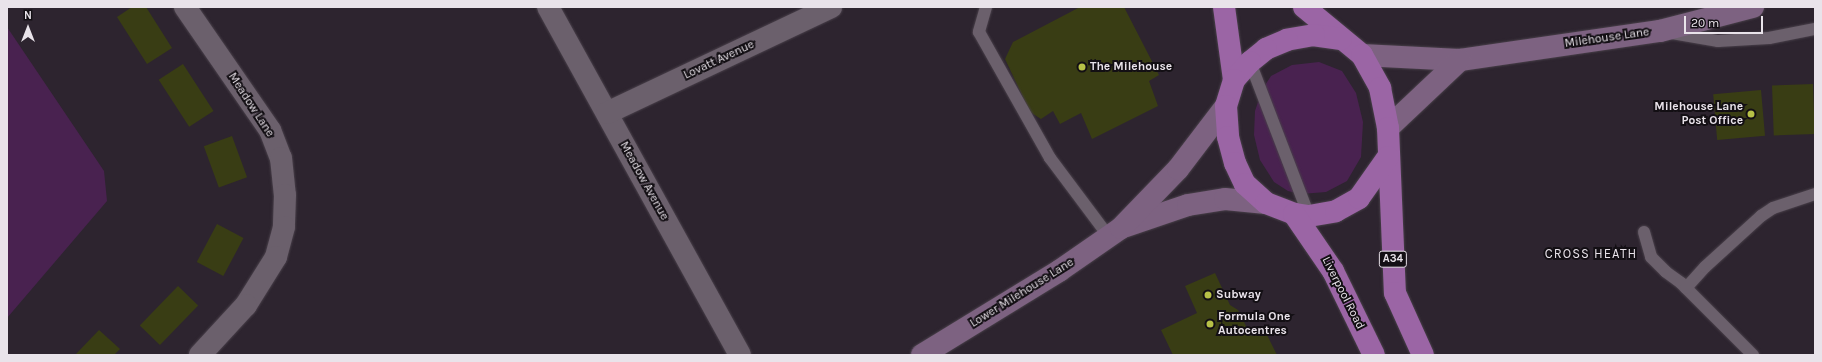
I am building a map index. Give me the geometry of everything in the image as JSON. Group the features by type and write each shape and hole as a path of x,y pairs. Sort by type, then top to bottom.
{"highway":[{"path":"1224,7 1234,80"},
{"path":"1304,7 1362,55 1380,88 1388,128 1388,157 1359,198 1336,211 1301,215 1266,203 1245,184 1235,164 1228,137 1226,106 1234,80 1250,62 1266,49 1287,40 1314,35 1341,39"},
{"name":"A34","path":"1388,157 1395,293 1423,355"},
{"name":"Liverpool Road","path":"1301,215 1333,271 1374,355"}],"main road":[{"name":"Milehouse Lane","path":"1362,55 1460,60 1660,31 1753,7"},
{"path":"1388,128 1460,60"},
{"name":"Lower Milehouse Lane","path":"922,355 1059,271 1115,232 1178,169 1226,106"},
{"name":"Lower Milehouse Lane","path":"1115,232 1188,205 1225,199 1266,203"}],"street":[{"name":"Meadow Lane","path":"185,7 270,130 281,158 285,194 284,227 276,257 246,305 200,355"},
{"name":"Meadow Avenue","path":"548,7 740,355"},
{"name":"Lovatt Avenue","path":"607,113 832,7"}],"lane":[{"path":"986,7 979,32 1050,158 1115,232"},
{"path":"1660,31 1718,41 1769,38 1815,29"},
{"path":"1250,62 1301,215"},
{"path":"1686,288 1705,267 1761,216 1773,208 1815,194"},
{"path":"1644,232 1651,257 1686,288 1753,355"}],"shaded area":[{"path":"7,27 104,171 107,201 7,318"},
{"path":"1319,62 1342,71 1356,93 1363,122 1361,157 1347,181 1326,192 1301,194 1288,191 1274,182 1260,160 1254,135 1255,111 1262,90 1271,76 1292,65"}],"building":[{"path":"132,7 146,7 172,48 147,64 117,17"},
{"name":"The Milehouse","path":"1080,7 1124,7 1159,75 1149,81 1158,106 1092,139 1081,113 1060,124 1053,111 1041,119 1030,112 1005,59 1013,42"},
{"path":"183,64 213,111 189,127 159,80"},
{"path":"1813,84 1815,134 1774,135 1772,85"},
{"path":"1761,90 1765,136 1717,140 1713,94"},
{"path":"232,136 247,177 219,188 204,146"},
{"path":"217,224 243,238 223,276 197,262"},
{"name":"Formula One Autocentres","path":"1215,273 1230,305 1238,310 1251,336 1265,331 1277,355 1173,355 1161,330 1197,313 1185,286"},
{"path":"178,286 198,305 160,345 140,326"},
{"path":"99,330 120,349 114,355 75,355"}],"place":[{"name":"The Milehouse","path":"1082,67"},
{"name":"Milehouse Lane Post Office","path":"1751,114"},
{"name":"Subway","path":"1208,295"},
{"name":"Formula One Autocentres","path":"1210,324"}],"district":[{"name":"CROSS HEATH","path":"1591,254"}]}
